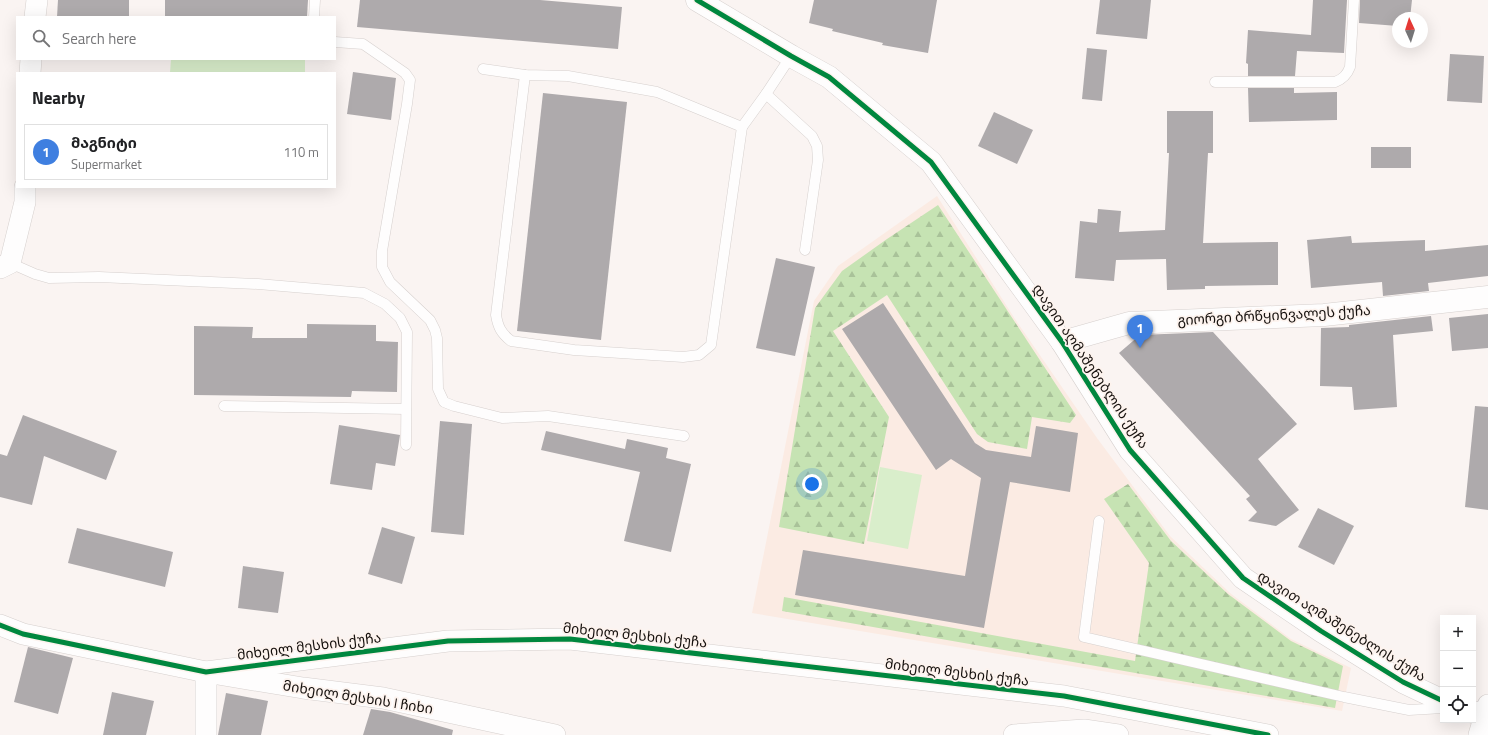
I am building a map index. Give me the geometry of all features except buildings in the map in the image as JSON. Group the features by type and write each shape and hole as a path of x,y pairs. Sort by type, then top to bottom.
{"street":[{"path":"35,16 37,0"},
{"name":"დავით აღმაშენებლის ქუჩა","path":"697,0 791,56 829,76 931,162 1062,342 1130,450 1243,578 1321,631 1397,678 1440,700"},
{"path":"30,72 31,60"},
{"path":"5,266 25,202 25,188"},
{"name":"გიორგი ბრწყინვალეს ქუჩა","path":"1062,342 1129,323 1324,315 1488,297"},
{"name":"მიხეილ მესხის ქუჩა","path":"0,625 23,634 206,672 448,641 570,639 1064,696 1268,735"},
{"path":"206,672 206,735"},
{"name":"მიხეილ მესხის I ჩიხი","path":"206,672 303,688 383,698 555,735"},
{"path":"1014,735 1084,730 1118,735"},
{"path":"1189,735 1247,730"}],"lane":[{"path":"314,16 315,0"},
{"path":"1214,82 1335,82 1342,80 1348,74 1350,67 1354,0"},
{"path":"336,42 363,44 406,73 410,80 382,251 382,267 390,282 430,320 435,330 437,338 438,389 444,402 502,418 548,416 684,436"},
{"path":"525,75 496,315 498,326 503,335 511,341 574,350 683,357 699,355 711,345 742,127 791,56"},
{"path":"484,69 525,75 568,76 657,92 742,127"},
{"path":"766,94 812,136 817,146 818,160 805,250"},
{"path":"5,266 49,278 99,277 258,284 364,292 385,304 400,318 407,332 406,445"},
{"path":"224,406 406,410"},
{"path":"1099,521 1084,638 1344,697 1409,710 1440,708"}],"shaded area":[{"path":"937,196 1015,319 1097,438 1170,536 1230,593 1291,639 1351,668 1342,711 752,613 814,301 838,266"}],"green space":[{"path":"171,60 305,60 305,72 170,72"},
{"path":"938,205 1076,415 1070,423 1032,417 1027,449 988,442 977,434 887,295 833,331 889,417 864,544 779,527 815,308 842,271"},
{"path":"880,467 922,475 908,549 867,541"},
{"path":"1128,484 1171,541 1228,594 1291,641 1343,666 1335,708 782,611 784,597 1135,661 1149,563 1104,499"}],"cycle path":[{"path":"697,0 829,77 931,162 1062,342 1130,450 1243,578 1321,631 1403,682 1440,700"},
{"path":"0,625 23,634 206,672 448,641 570,639 1064,696 1268,735"}],"place":[{"name":"მაგნიტი","path":"1140,348"}]}
